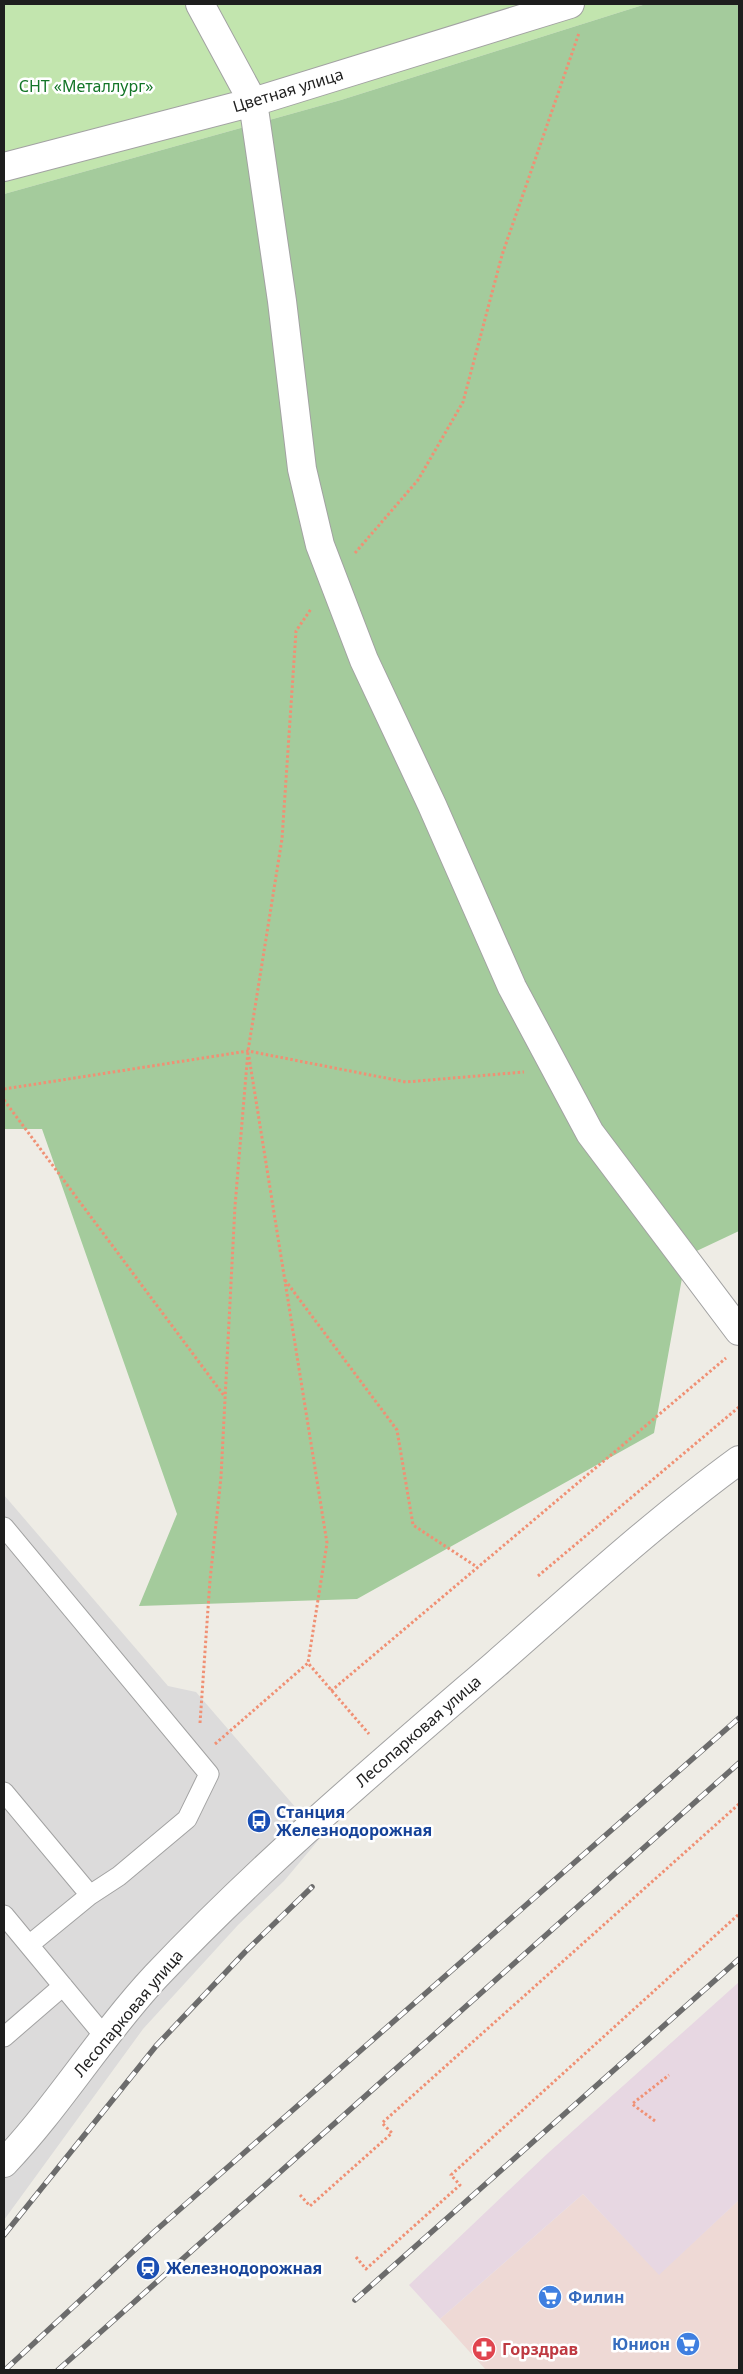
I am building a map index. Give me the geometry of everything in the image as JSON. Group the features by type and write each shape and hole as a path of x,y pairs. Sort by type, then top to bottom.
{"street":[{"path":"200,4 253,102 282,301 302,469 320,545 364,660 432,805 512,987 590,1133 739,1330"},
{"name":"Цветная улица","path":"4,167 253,102 570,4"},
{"name":"Лесопарковая улица","path":"4,2163 153,1980 208,1922 277,1856 388,1757 702,1487 739,1460"}],"lane":[{"path":"4,1527 210,1774 187,1819 119,1876 90,1895 29,1945"},
{"path":"4,1792 90,1895"},
{"path":"4,1915 105,2037"},
{"path":"4,2037 63,1986"}],"path":[{"path":"198,1759 210,1580 221,1477 235,1206 248,1051 282,839 296,631 333,578 418,480 463,402 502,255 580,32"},
{"path":"198,1759 308,1663 327,1543 248,1051"},
{"path":"4,1089 248,1051 406,1082 556,1069"},
{"path":"4,1100 225,1397"},
{"path":"285,1280 397,1430 413,1525 477,1568"},
{"path":"331,1690 728,1356"},
{"path":"538,1576 739,1407"},
{"path":"308,1663 388,1757"},
{"path":"300,2195 310,2206 392,2133 382,2124 739,1804"},
{"path":"356,2258 366,2269 460,2185 451,2175 739,1914"},
{"path":"655,2121 632,2104 669,2075"}],"shaded area":[{"path":"4,1495 168,1686 196,1692 321,1837 284,1881 238,1925 143,2029 4,2220"},
{"path":"739,1982 739,2200 659,2275 583,2194 440,2319 409,2285 547,2154"},
{"path":"583,2194 659,2274 739,2200 739,2370 486,2370 440,2319"}],"green space":[{"name":"СНТ «Металлург»","path":"4,4 646,4 341,100 4,194"},
{"path":"646,4 739,4 739,1231 686,1256 654,1433 357,1599 139,1606 177,1514 42,1129 4,1129 4,194 341,100"}],"railway":[{"path":"5,2370 154,2232 739,1718"},
{"path":"58,2370 739,1763"},
{"path":"4,2235 156,2046 245,1952 312,1887"},
{"path":"355,2300 739,1959"}],"place":[{"name":"Станция Железнодорожная","path":"259,1821"},
{"name":"Железнодорожная","path":"148,2268"},
{"name":"Филин","path":"550,2297"},
{"name":"Юнион","path":"688,2344"},
{"name":"Горздрав","path":"484,2349"}]}
